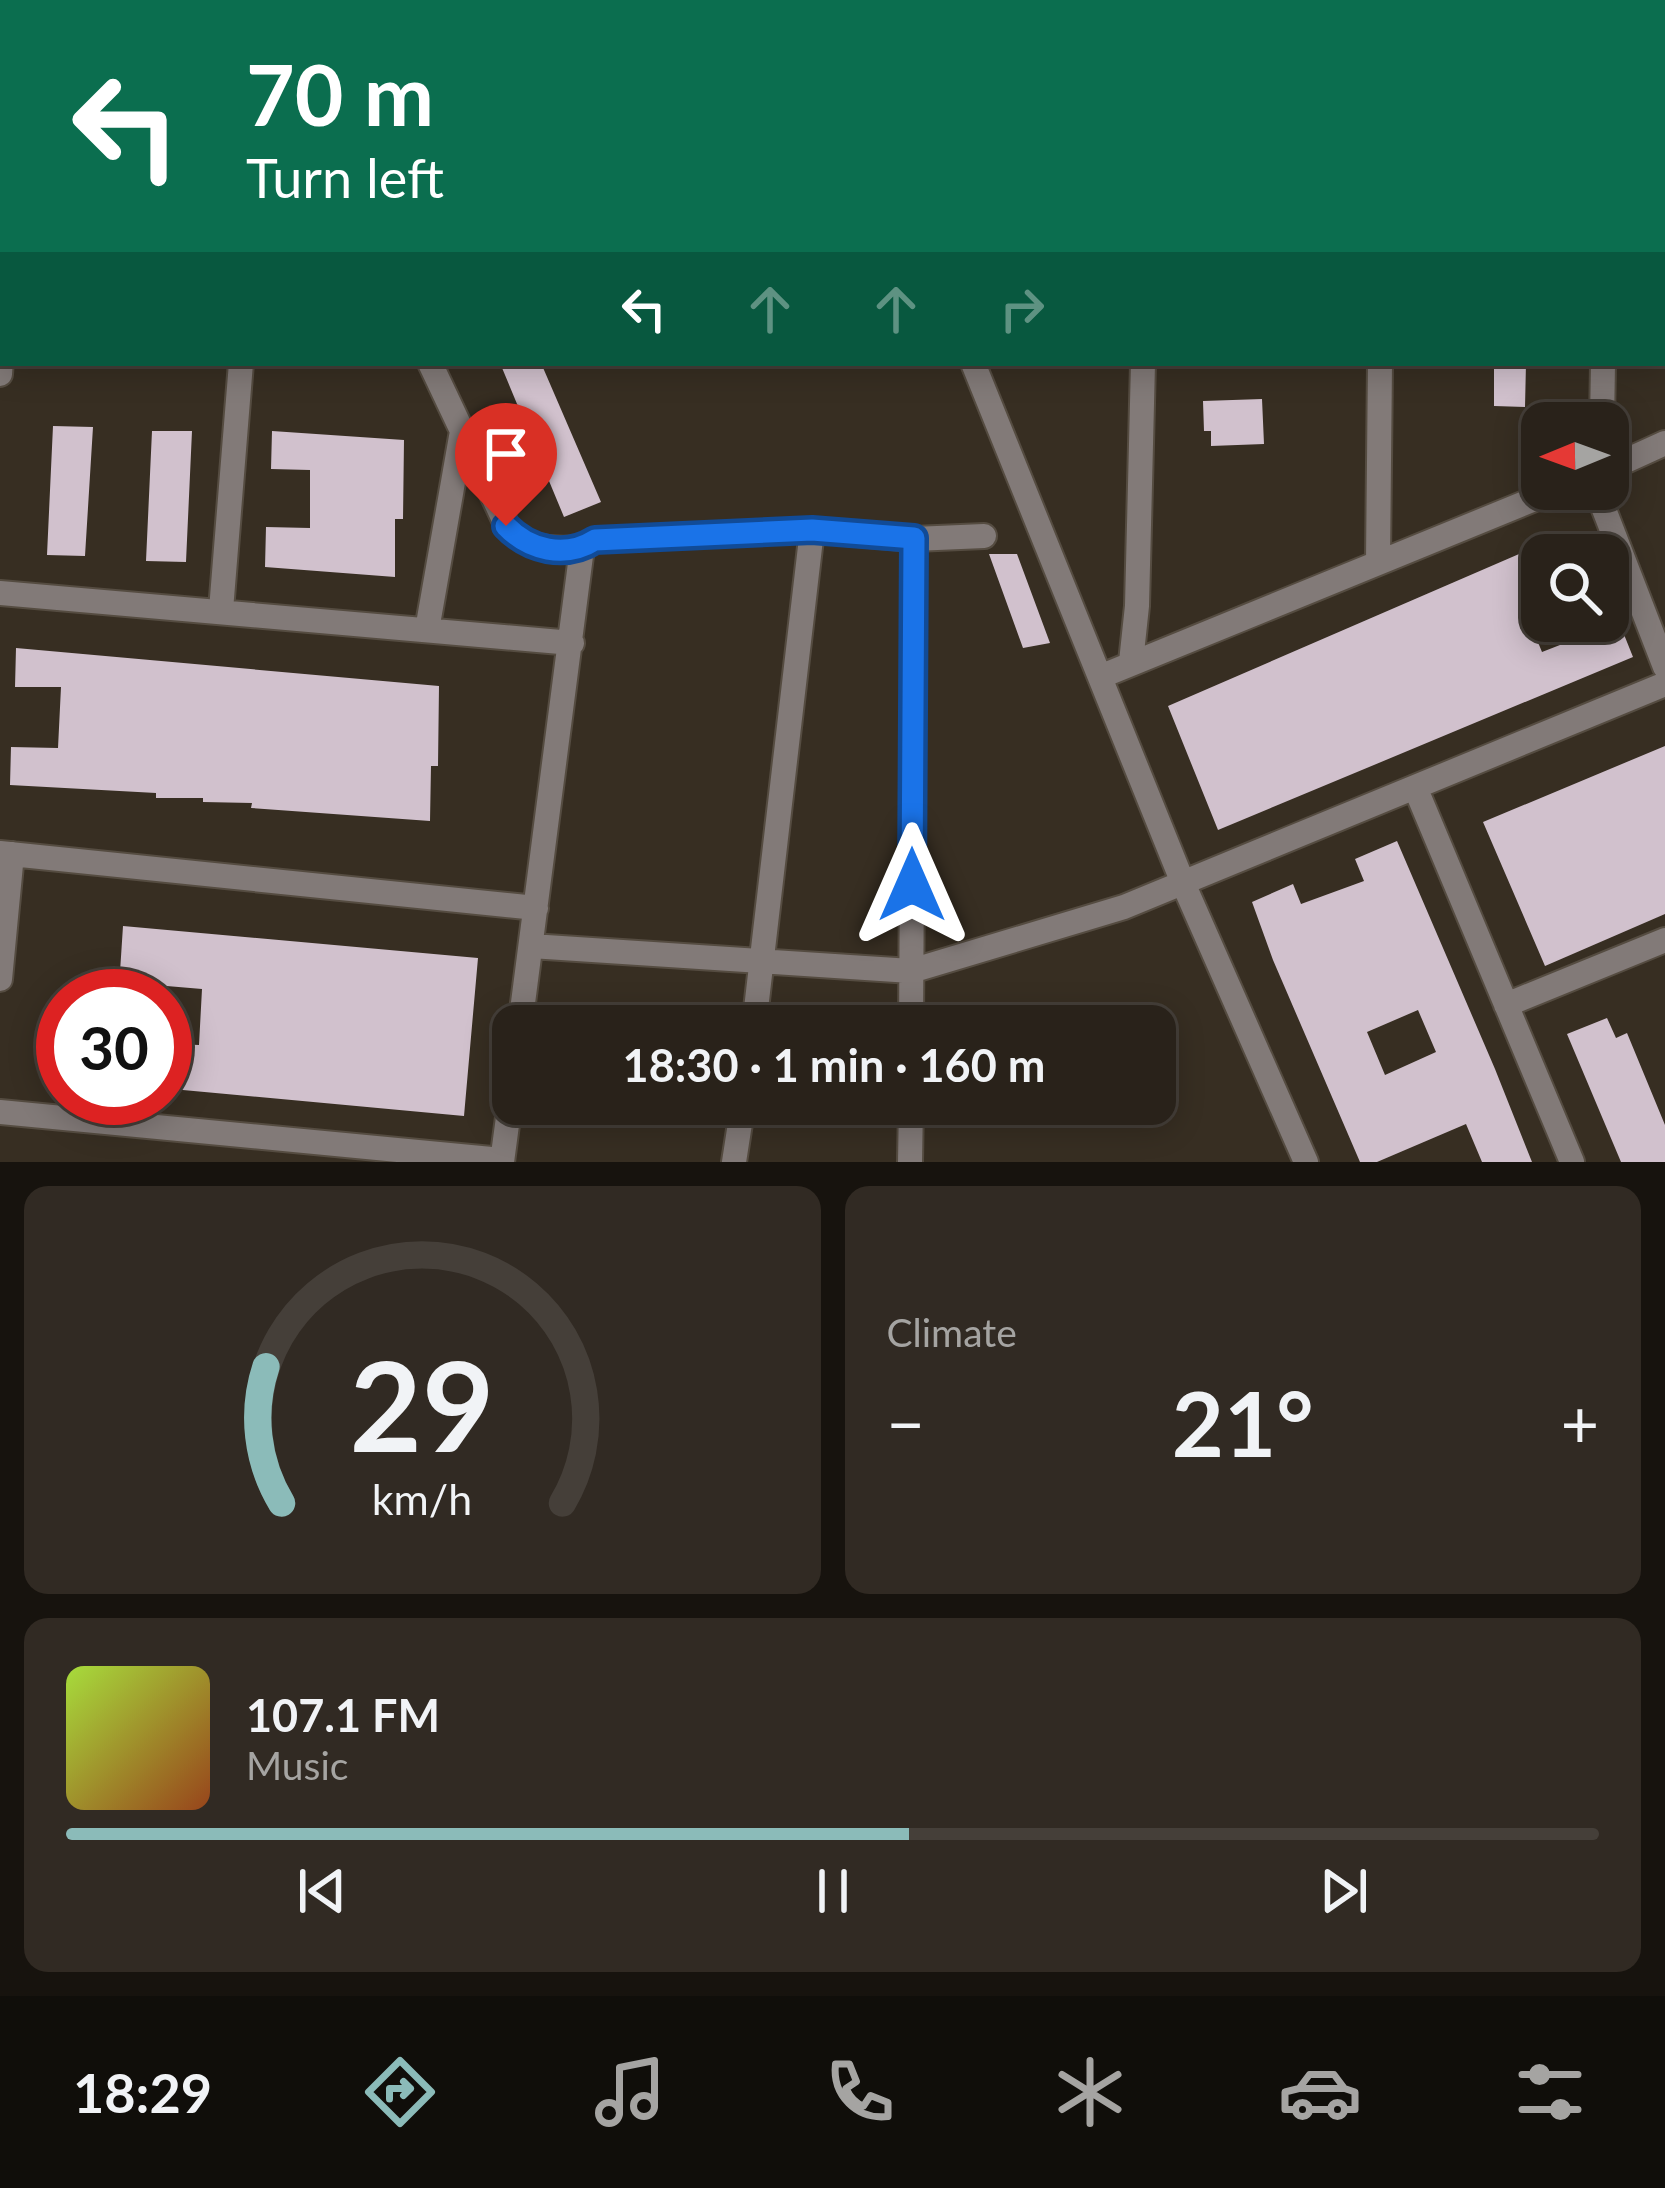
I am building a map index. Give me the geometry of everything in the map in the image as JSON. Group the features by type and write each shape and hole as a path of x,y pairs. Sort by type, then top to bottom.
{"street":[{"path":"221,610 241,366"},
{"path":"431,366 506,526 520,541 545,550 582,548 595,540 812,530 914,538 984,536"},
{"path":"974,366 1183,883 1306,1162"},
{"path":"1131,662 1137,606 1143,366"},
{"path":"1378,561 1379,366"},
{"path":"1602,402 1603,366"},
{"path":"428,629 462,431"},
{"path":"1629,459 1665,443"},
{"path":"1102,676 1521,504"},
{"path":"1608,510 1665,668"},
{"path":"757,1005 812,530"},
{"path":"911,1005 914,538"},
{"path":"523,1005 582,548"},
{"path":"0,593 572,643"},
{"path":"531,946 911,971 1124,907 1665,684"},
{"path":"1415,787 1572,1162"},
{"path":"0,979 6,854 536,908"},
{"path":"1506,1005 1665,940"},
{"path":"0,1112 502,1161 507,1125"},
{"path":"734,1162 739,1125"},
{"path":"910,1125 910,1162"}],"building":[{"path":"501,366 542,366 601,502 564,517"},
{"path":"1494,366 1526,366 1521,407 1494,406"},
{"path":"1262,399 1264,444 1211,446 1211,431 1204,431 1203,401"},
{"path":"53,426 93,427 85,556 47,555"},
{"path":"152,431 192,431 186,562 146,561"},
{"path":"272,431 404,440 403,519 395,519 395,577 265,567 266,527 310,528 310,470 271,469"},
{"path":"1521,553 1521,642 1538,642 1542,652 1568,642 1627,642 1633,657 1218,830 1168,706"},
{"path":"989,554 1017,554 1050,643 1023,648"},
{"path":"16,648 439,686 438,766 431,766 430,821 251,808 252,803 156,798 156,793 10,785 11,747 58,748 61,687 15,687"},
{"path":"1665,746 1665,914 1545,966 1483,822"},
{"path":"1397,841 1532,1162 1482,1162 1466,1124 1377,1162 1360,1162 1252,902 1293,884 1301,904 1364,881 1355,859","holes":["1418,1010 1436,1052 1385,1075 1367,1032"]},
{"path":"123,926 478,958 464,1116 192,1091 192,1045 199,1045 202,989 192,988 192,969 120,969"},
{"path":"1607,1018 1616,1038 1627,1033 1665,1125 1665,1162 1621,1162 1567,1034"}],"route":[{"path":"506,526 520,541 545,550 582,548 595,540 812,530 914,538 912,885"}]}
